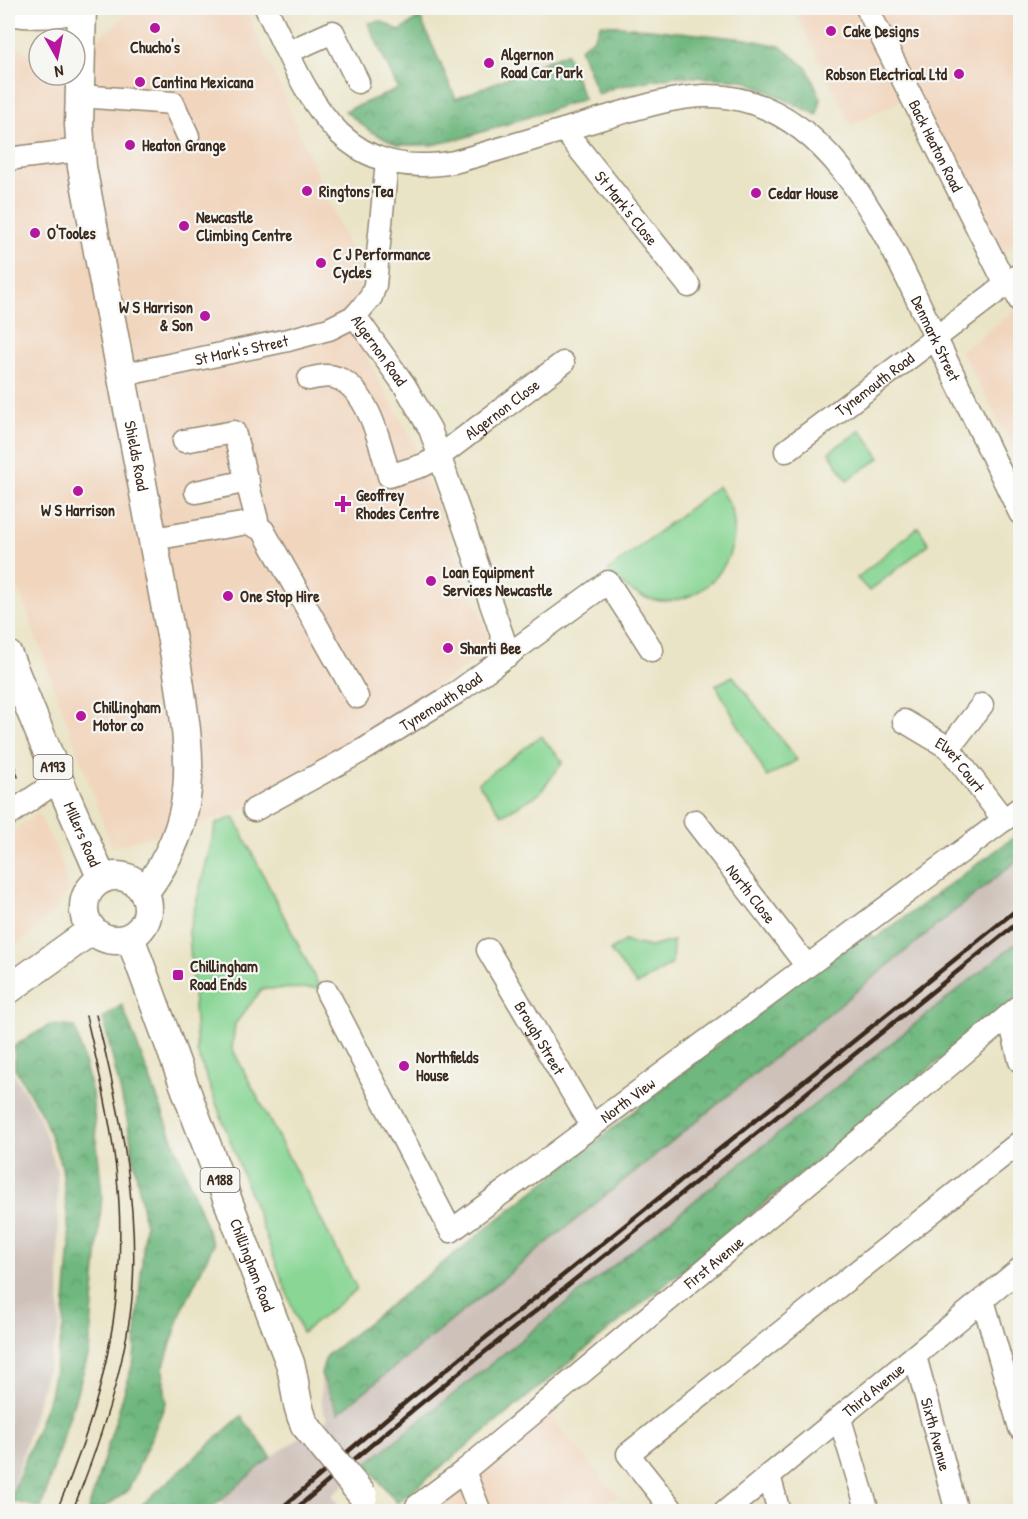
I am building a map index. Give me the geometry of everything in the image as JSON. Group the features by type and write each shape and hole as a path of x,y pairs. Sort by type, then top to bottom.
{"main road":[{"path":"8,11 40,15 75,8"},
{"name":"Shields Road","path":"82,8 80,150 86,193 153,539 185,720 189,774 187,800 171,852 159,874 144,893"},
{"name":"Millers Road","path":"8,655 102,879"},
{"path":"113,876 124,877 132,881 144,893 148,910 147,917 144,925 130,936 114,940 106,939 92,930 84,914 84,900 87,892 102,879 113,876"},
{"path":"8,990 92,930"},
{"name":"Chillingham Road","path":"130,936 194,1112 290,1363 298,1407 305,1425 367,1504"}],"street":[{"path":"266,8 310,98 330,125 359,147 387,161"},
{"name":"Back Heaton Road","path":"867,8 1015,285"},
{"path":"288,52 333,32 358,82"},
{"path":"80,96 173,102 188,136"},
{"name":"Denmark Street","path":"387,161 415,166 454,162 632,110 702,96 746,101 791,121 812,138 842,170 892,249 1020,513"},
{"name":"St Mark's Close","path":"564,130 689,286"},
{"path":"8,159 80,150"},
{"name":"Algernon Road","path":"387,161 375,285 371,297 356,316 422,413 440,456 509,655"},
{"name":"Tynemouth Road","path":"786,451 935,338 1015,285"},
{"name":"St Mark's Street","path":"122,375 288,340 329,328 356,316"},
{"name":"Algernon Close","path":"309,379 326,375 336,377 345,381 353,389 371,418 389,476 424,465 440,456 563,363"},
{"path":"184,441 234,432 248,481 257,520 256,525"},
{"path":"196,492 248,481"},
{"path":"153,539 233,525 248,523 256,525 268,537 357,697"},
{"name":"Tynemouth Road","path":"254,810 365,749 456,693 608,582 652,650"},
{"path":"949,748 982,705"},
{"name":"Elvet Court","path":"904,721 949,748 1012,814"},
{"path":"8,815 59,780"},
{"name":"North View","path":"327,992 451,1231 1012,814"},
{"name":"North Close","path":"695,821 807,966"},
{"name":"Brough Street","path":"488,950 592,1126"},
{"path":"1015,1011 1020,1061"},
{"name":"First Avenue","path":"417,1506 464,1471 1015,1011"},
{"path":"674,1512 628,1454 1020,1142"},
{"name":"Third Avenue","path":"725,1512 1020,1269"},
{"path":"982,1300 1020,1428"},
{"name":"Sixth Avenue","path":"915,1356 957,1512"},
{"path":"840,1419 868,1512"},
{"path":"464,1471 480,1512"},
{"path":"769,1476 779,1512"}],"shaded area":[{"path":"136,8 245,8 357,266 367,359 412,440 493,650 236,813 112,847 8,559 8,45 20,48 27,53 27,87 87,87 87,47"},
{"path":"794,8 1020,8 1020,239 984,264 905,99 851,125"},
{"path":"1020,307 1020,459 961,351"},
{"path":"38,813 62,862 67,890 56,910 31,934 8,950 8,834"},
{"path":"1020,833 1020,940 645,1241 397,1503 366,1465 332,1495 342,1511 228,1511 220,1501 271,1457 328,1419 323,1411 321,1397 321,1374 326,1356 838,949 868,934 876,938"},
{"path":"8,1053 12,1071 39,1116 57,1170 60,1325 8,1506"},
{"path":"547,1412 618,1496 588,1511 417,1512"}],"green space":[{"path":"420,17 456,99 566,53 584,99 463,138 432,145 398,145 370,131 345,111 398,89 368,23 381,21 400,31"},
{"path":"601,24 746,39 780,46 807,68 821,98 817,115 744,80 676,76 615,87 598,95 580,48 593,39"},
{"path":"861,430 880,458 847,480 829,452"},
{"path":"718,486 730,506 734,526 732,546 725,564 713,580 698,592 680,599 661,601 636,594 608,571"},
{"path":"918,527 929,544 869,591 857,578"},
{"path":"733,676 797,760 767,777 716,685"},
{"path":"541,736 563,762 539,794 502,815 478,783"},
{"path":"234,817 320,988 262,989 235,1024 232,1048 357,1289 302,1333 197,1052 189,931 216,824"},
{"path":"1020,833 1020,858 338,1413 321,1374 326,1356 838,949 868,934 876,938"},
{"path":"1020,940 1020,995 397,1503 366,1464"},
{"path":"624,941 650,947 673,941 672,964 637,985 610,951"},
{"path":"122,1005 213,1245 181,1313 163,1368 166,1403 128,1491 99,1511 88,1511 134,1360 145,1224 127,1119 103,1018"},
{"path":"50,1025 75,1027 92,1093 102,1195 89,1353 41,1508 10,1500 50,1395 63,1328 70,1244 62,1167 43,1116 15,1068 14,1046"},
{"path":"241,1416 271,1457 208,1511 135,1511"}],"tram line":[{"path":"8,747 18,777"},
{"path":"72,1512 91,1464 114,1391 126,1341 133,1279 134,1241 127,1164 121,1126 96,1015"},
{"path":"56,1512 88,1429 100,1387 116,1301 119,1257 116,1169 103,1092 86,1016"}],"railway":[{"path":"277,1512 407,1401 1020,907"},
{"path":"292,1512 414,1409 1020,921"}],"place":[{"name":"Chucho's","path":"155,28"},
{"name":"Cake Designs","path":"831,31"},
{"name":"Algernon Road Car Park","path":"489,63"},
{"name":"Robson Electrical Ltd","path":"959,74"},
{"name":"Cantina Mexicana","path":"140,82"},
{"name":"Heaton Grange","path":"130,145"},
{"name":"Ringtons Tea","path":"307,191"},
{"name":"Cedar House","path":"756,193"},
{"name":"Newcastle Climbing Centre","path":"184,226"},
{"name":"O'Tooles","path":"35,233"},
{"name":"C J Performance Cycles","path":"321,263"},
{"name":"W S Harrison & Son","path":"205,316"},
{"name":"W S Harrison","path":"78,491"},
{"name":"Geoffrey Rhodes Centre","path":"343,504"},
{"name":"Loan Equipment Services Newcastle","path":"431,581"},
{"name":"One Stop Hire","path":"228,596"},
{"name":"Shanti Bee","path":"448,648"},
{"name":"Chillingham Motor co","path":"81,716"},
{"name":"Chillingham Road Ends","path":"178,975"},
{"name":"Northfields House","path":"404,1066"}]}
